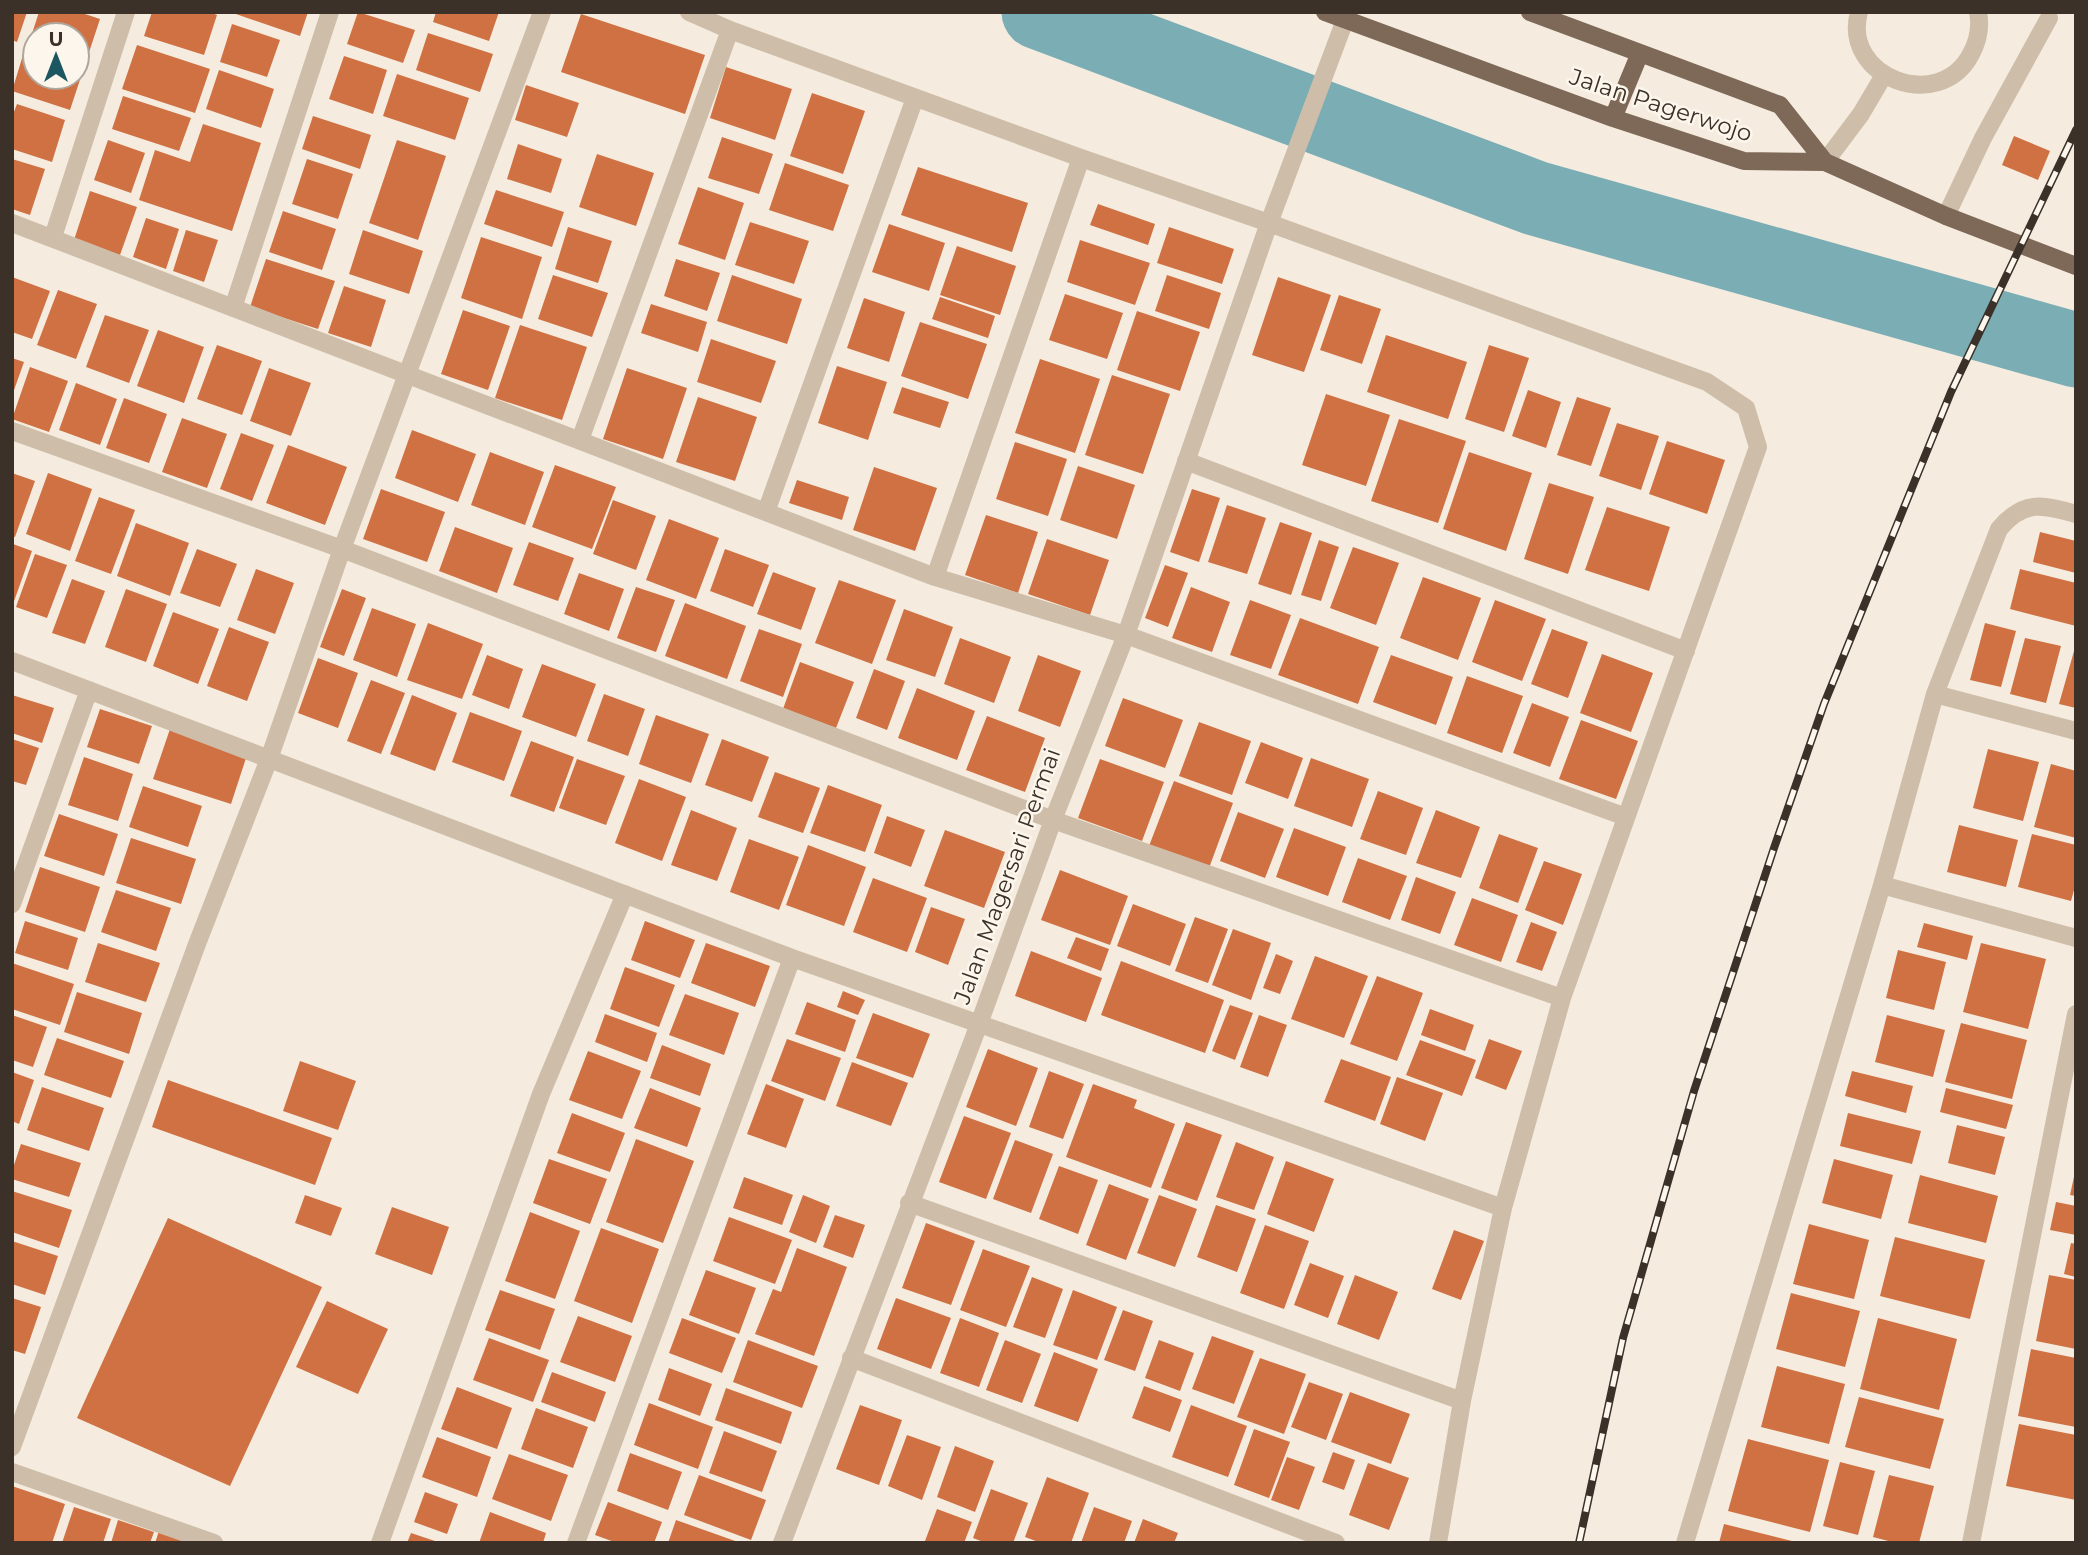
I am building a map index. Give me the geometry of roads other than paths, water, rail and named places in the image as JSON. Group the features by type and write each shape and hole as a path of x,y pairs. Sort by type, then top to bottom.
{"main road":[{"name":"Jalan Pagerwojo","path":"1325,12 1346,16 1613,118 1744,161 1825,162"},
{"name":"Jalan Pagerwojo","path":"1530,12 1780,105 1825,162"},
{"path":"1613,118 1640,53"},
{"path":"1825,162 1946,216 2076,265"}],"street":[{"path":"53,237 125,12"},
{"path":"233,308 330,12"},
{"path":"12,1447 197,944 269,759 342,549 542,12"},
{"path":"689,12 730,30 915,98 1707,382 1746,408 1758,447 1562,998 1503,1208 1462,1401 1438,1543"},
{"path":"1859,12 1859,41 1868,61 1884,75 1904,84 1927,85 1948,78 1966,63 1976,43 1980,21 1978,12"},
{"name":"Jalan Magersari Permai","path":"782,1543 979,1024 1053,820 1126,635 1269,223 1346,16"},
{"path":"1946,216 1983,138 2049,18"},
{"path":"580,440 730,30"},
{"path":"1825,162 1861,114 1884,75"},
{"path":"766,512 915,98"},
{"path":"935,577 1081,158"},
{"path":"12,223 935,577 1126,635 1626,817"},
{"path":"12,431 342,549 1053,820 1562,998"},
{"path":"1185,461 1686,651"},
{"path":"1685,1543 1882,885 1935,694 1999,529 2010,516 2027,507 2051,507 2076,514"},
{"path":"12,661 792,958 1503,1208"},
{"path":"12,904 89,690"},
{"path":"1935,694 2076,731"},
{"path":"1882,885 2076,938"},
{"path":"380,1543 541,1094 625,894"},
{"path":"576,1543 792,958"},
{"path":"1971,1543 2076,1013"},
{"path":"909,1203 1462,1401"},
{"path":"851,1358 1336,1543"},
{"path":"12,1472 214,1543"}],"waterway":[{"path":"1039,12 1535,198 2076,350"}],"railway":[{"path":"1579,1543 1623,1338 1694,1091 1824,704 1951,392 2076,130"}]}
